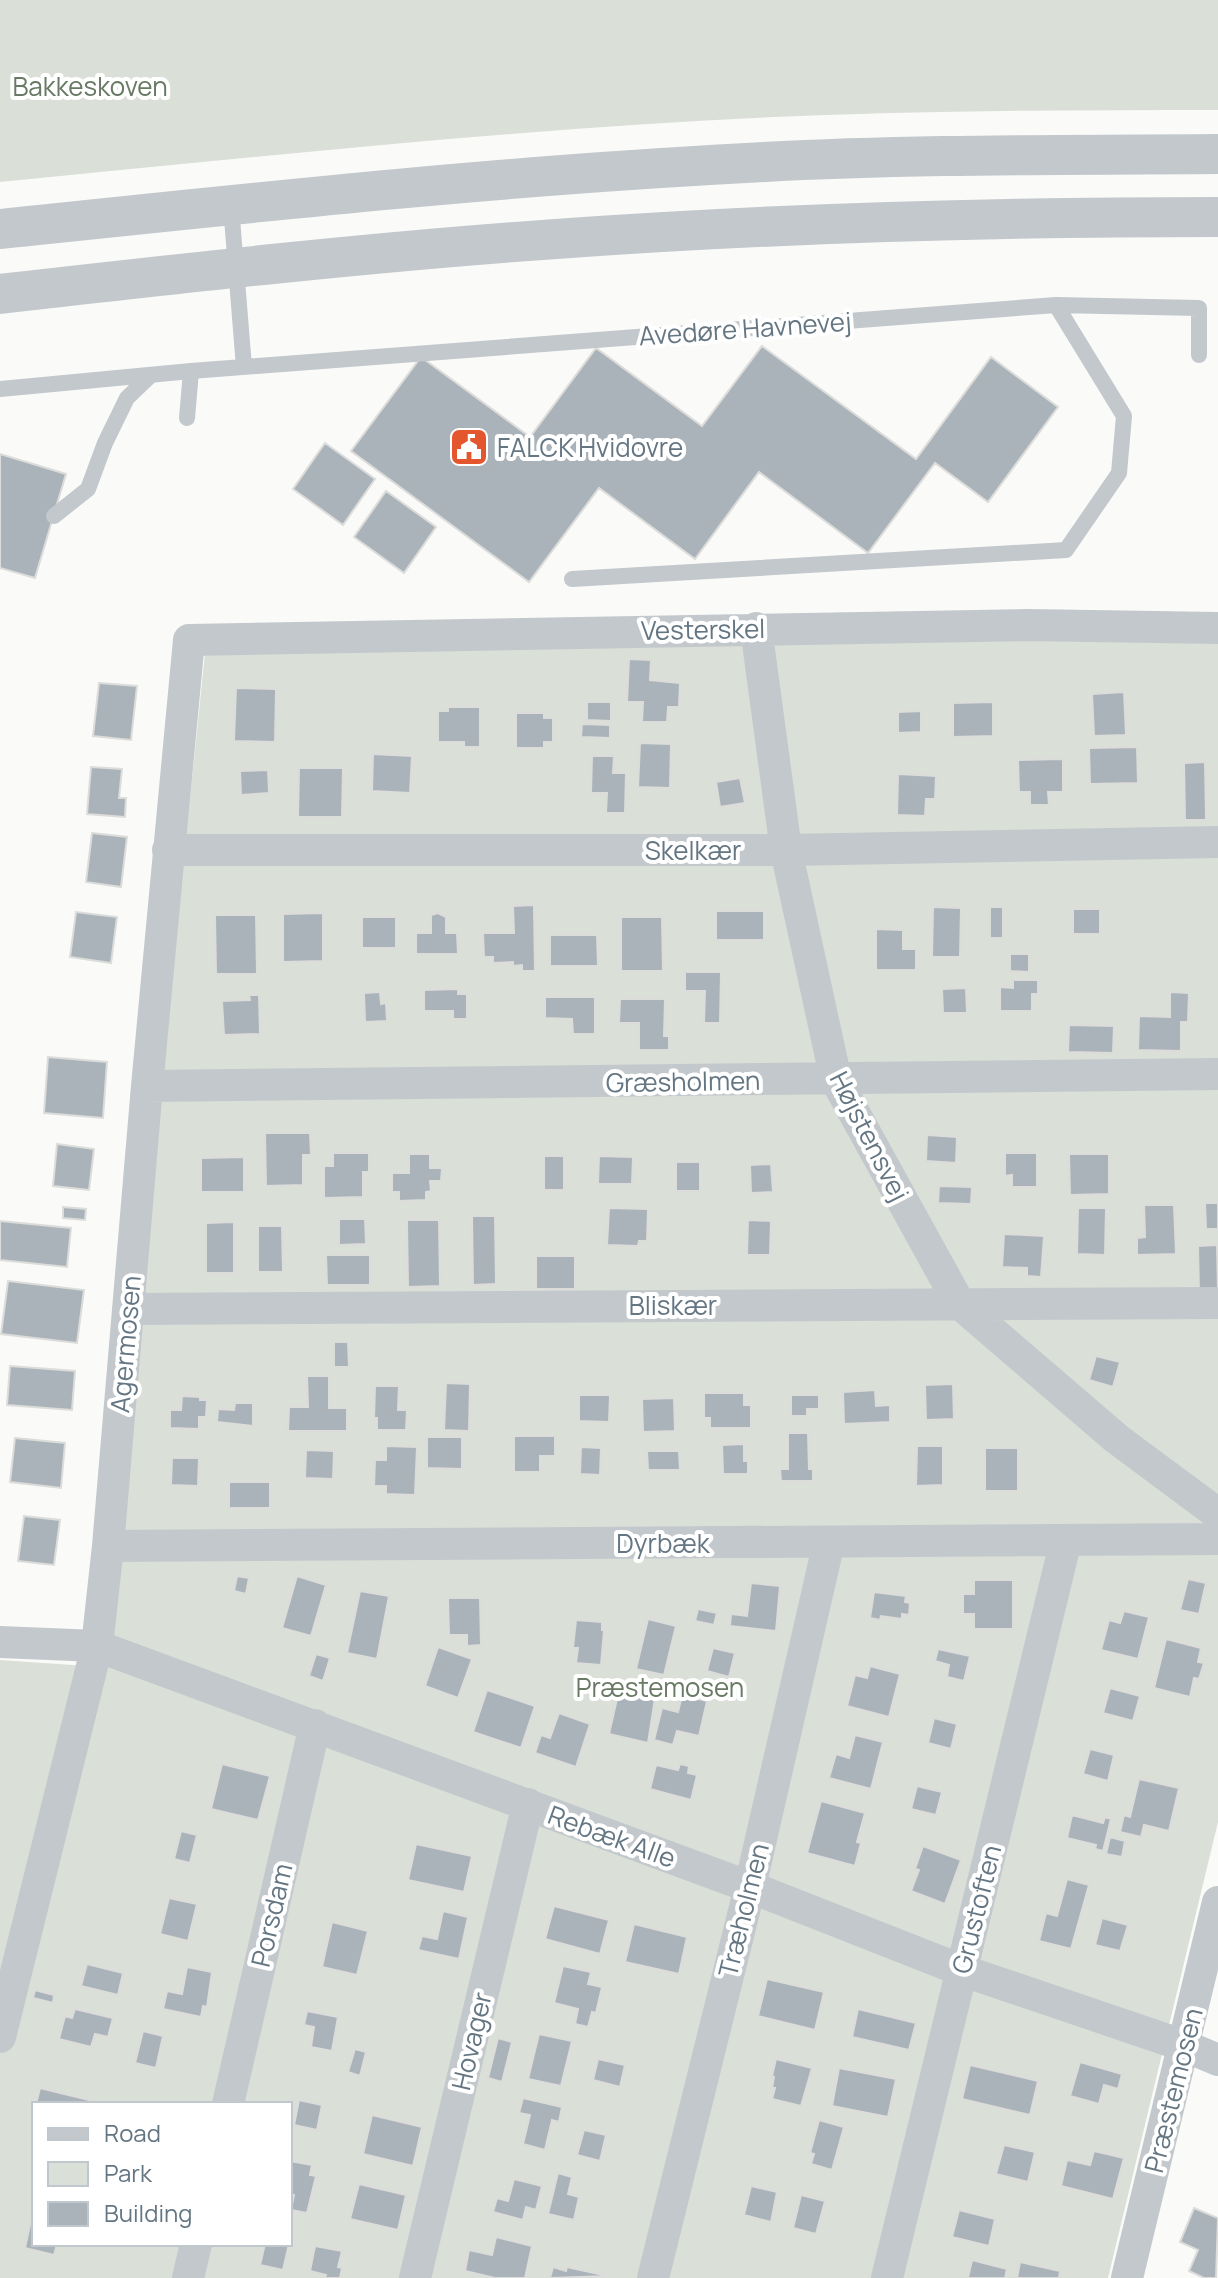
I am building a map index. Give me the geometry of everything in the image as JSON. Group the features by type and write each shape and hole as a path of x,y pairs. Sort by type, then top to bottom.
{"street":[{"path":"0,229 231,205 746,163 1011,155 1218,154"},
{"path":"0,294 236,268 554,239 711,229 1007,217 1218,217"},
{"name":"Vesterskel","path":"189,640 756,628 1028,625 1218,628"},
{"name":"Højstensvej","path":"756,628 786,850 836,1080 959,1303 1117,1439 1218,1514"},
{"name":"Agermosen","path":"0,2037 97,1646 189,640"},
{"name":"Skelkær","path":"168,850 786,850 1218,842"},
{"name":"Græsholmen","path":"147,1086 1218,1074"},
{"name":"Bliskær","path":"128,1309 1218,1303"},
{"name":"Dyrbæk","path":"108,1546 1218,1539"},
{"name":"Grustoften","path":"887,2278 1066,1540"},
{"name":"Træholmen","path":"653,2278 750,1887 829,1542"},
{"name":"Rebæk Alle","path":"0,1642 97,1646 750,1887 961,1970 1218,2060"},
{"name":"Porsdam","path":"228,2102 315,1725"},
{"name":"Hovager","path":"415,2278 528,1804"},
{"name":"Præstemosen","path":"1127,2278 1218,1902"},
{"path":"188,2278 196,2246"}],"lane":[{"path":"231,205 244,367"},
{"path":"572,579 1066,550 1119,473 1124,416 1056,305"},
{"name":"Avedøre Havnevej","path":"0,389 191,371 1056,305 1199,308 1199,355"},
{"path":"187,418 191,371"},
{"path":"54,516 88,489 105,443 127,398 151,375"}],"green space":[{"name":"Bakkeskoven","path":"0,0 1218,0 1218,110 933,112 719,120 405,143 0,182"},
{"name":"Præstemosen","path":"1218,626 1218,1822 1108,2278 0,2278 0,1660 101,1667 205,653"}],"building":[{"path":"762,346 916,459 991,357 1058,407 988,502 935,463 868,553 759,472 695,559 599,488 529,582 351,451 421,357 530,437 596,348 702,426"},
{"path":"325,443 375,479 343,525 293,489"},
{"path":"0,454 66,474 35,578 0,568"},
{"path":"386,491 436,527 404,573 354,537"},
{"path":"629,659 651,660 650,680 680,683 679,707 668,707 667,722 642,722 643,702 627,702"},
{"path":"99,683 137,686 131,740 93,736"},
{"path":"236,688 276,689 275,742 234,741"},
{"path":"1124,692 1126,735 1094,736 1092,694"},
{"path":"587,702 611,702 611,721 587,720"},
{"path":"993,702 993,736 953,737 953,703"},
{"path":"448,707 480,707 480,747 464,747 464,742 438,742 438,711 448,711"},
{"path":"921,711 921,732 898,733 898,712"},
{"path":"516,713 544,713 544,718 553,718 553,742 544,742 544,748 516,748"},
{"path":"582,724 610,725 610,738 581,737"},
{"path":"640,743 671,744 670,788 638,787"},
{"path":"1137,747 1138,783 1090,784 1089,748"},
{"path":"373,754 412,756 410,793 372,791"},
{"path":"592,756 614,756 613,773 626,773 625,813 606,813 607,793 591,793"},
{"path":"1063,759 1063,792 1048,792 1049,805 1030,805 1030,792 1019,792 1018,760"},
{"path":"1205,762 1206,820 1185,820 1184,763"},
{"path":"91,767 122,769 119,798 126,798 125,817 87,814"},
{"path":"299,768 343,768 342,817 298,817"},
{"path":"268,770 269,793 241,795 240,771"},
{"path":"898,774 936,776 935,799 926,799 925,816 897,815"},
{"path":"740,778 745,803 720,807 716,782"},
{"path":"92,833 127,837 121,887 86,882"},
{"path":"534,905 535,971 522,971 522,965 493,963 493,957 484,957 483,933 514,933 513,906"},
{"path":"933,907 961,908 960,957 932,957"},
{"path":"990,907 1003,907 1003,938 990,938"},
{"path":"1073,909 1100,909 1100,934 1073,934"},
{"path":"716,911 764,911 764,940 716,940"},
{"path":"76,912 117,917 111,963 70,957"},
{"path":"323,913 323,961 283,962 283,914"},
{"path":"438,913 446,917 446,933 457,933 458,954 416,954 416,933 431,933 431,915"},
{"path":"215,915 256,915 257,974 216,974"},
{"path":"362,917 396,917 396,948 362,948"},
{"path":"621,917 662,917 663,971 621,971"},
{"path":"876,929 903,930 903,949 916,949 916,970 876,970"},
{"path":"550,935 597,935 598,966 550,966"},
{"path":"1010,954 1029,954 1029,972 1010,971"},
{"path":"685,972 721,972 720,1023 704,1023 705,991 685,991"},
{"path":"1013,980 1038,980 1038,994 1032,994 1032,1011 1000,1011 1000,987 1013,988"},
{"path":"966,988 967,1013 943,1013 942,989"},
{"path":"458,989 458,994 467,994 467,1019 453,1019 453,1011 424,1011 424,990"},
{"path":"380,992 381,1004 386,1003 387,1021 365,1022 364,993"},
{"path":"1170,992 1189,993 1188,1022 1181,1022 1181,1051 1138,1050 1139,1016 1170,1017"},
{"path":"249,995 259,995 260,1034 224,1035 222,1001 250,1000"},
{"path":"545,997 595,997 595,1034 573,1034 572,1019 545,1018"},
{"path":"620,999 665,999 664,1036 669,1036 669,1050 639,1050 639,1023 619,1023"},
{"path":"1069,1025 1114,1026 1113,1053 1068,1052"},
{"path":"48,1057 107,1062 103,1118 44,1113"},
{"path":"265,1133 310,1133 311,1155 303,1155 303,1185 266,1186"},
{"path":"927,1135 957,1137 956,1163 926,1161"},
{"path":"57,1144 94,1149 89,1190 53,1186"},
{"path":"333,1153 369,1153 369,1172 363,1172 363,1197 324,1198 324,1166 333,1166"},
{"path":"1005,1153 1037,1153 1037,1187 1012,1187 1012,1175 1005,1176"},
{"path":"409,1154 430,1154 430,1168 442,1168 441,1181 430,1181 431,1191 426,1192 426,1200 399,1201 399,1192 392,1192 392,1173 409,1173"},
{"path":"1069,1154 1109,1154 1109,1194 1070,1195"},
{"path":"544,1156 564,1156 564,1190 544,1190"},
{"path":"599,1156 633,1157 632,1184 598,1184"},
{"path":"244,1157 244,1192 201,1192 201,1158"},
{"path":"676,1162 700,1162 700,1191 676,1191"},
{"path":"771,1164 773,1192 751,1193 750,1165"},
{"path":"939,1186 972,1187 971,1204 938,1203"},
{"path":"1205,1203 1218,1203 1218,1229 1206,1229"},
{"path":"1144,1205 1174,1205 1176,1254 1137,1255 1137,1238 1145,1237"},
{"path":"63,1207 86,1209 85,1220 63,1218"},
{"path":"609,1208 648,1209 647,1241 639,1241 638,1246 607,1245"},
{"path":"1078,1208 1106,1208 1105,1255 1077,1254"},
{"path":"472,1216 495,1216 496,1284 473,1285"},
{"path":"339,1219 365,1219 366,1244 339,1245"},
{"path":"407,1220 439,1220 440,1286 408,1287"},
{"path":"748,1220 771,1221 770,1255 747,1255"},
{"path":"0,1221 71,1228 67,1267 0,1260"},
{"path":"234,1222 234,1273 206,1273 206,1223"},
{"path":"258,1226 282,1226 283,1272 258,1272"},
{"path":"1004,1234 1044,1236 1041,1277 1027,1276 1027,1268 1002,1267"},
{"path":"1217,1245 1218,1292 1199,1293 1198,1246"},
{"path":"326,1255 370,1255 370,1285 327,1285"},
{"path":"536,1256 575,1256 575,1289 536,1289"},
{"path":"8,1281 84,1290 77,1343 1,1334"},
{"path":"334,1342 348,1342 349,1367 334,1367"},
{"path":"1096,1356 1120,1362 1113,1387 1089,1380"},
{"path":"10,1366 75,1371 72,1410 7,1405"},
{"path":"307,1376 329,1376 329,1408 347,1408 347,1431 288,1431 289,1407 308,1407"},
{"path":"446,1383 470,1384 469,1431 444,1430"},
{"path":"953,1384 954,1419 926,1420 925,1385"},
{"path":"375,1386 399,1386 398,1410 407,1410 406,1430 377,1430 377,1418 374,1418"},
{"path":"875,1390 876,1406 890,1405 890,1422 844,1424 843,1392"},
{"path":"704,1393 744,1393 744,1405 751,1405 751,1428 710,1428 710,1418 704,1418"},
{"path":"579,1395 610,1395 609,1422 579,1421"},
{"path":"791,1395 819,1395 819,1409 807,1409 807,1416 791,1416"},
{"path":"182,1396 207,1400 206,1417 199,1417 199,1429 170,1428 170,1410 181,1410"},
{"path":"674,1398 675,1431 643,1432 642,1399"},
{"path":"235,1403 253,1403 253,1426 217,1422 218,1409 234,1410"},
{"path":"788,1433 808,1433 809,1469 813,1469 813,1481 781,1481 780,1469 788,1469"},
{"path":"514,1436 555,1436 555,1456 540,1456 540,1472 514,1472"},
{"path":"427,1437 462,1437 462,1469 427,1468"},
{"path":"15,1438 65,1443 61,1488 10,1482"},
{"path":"744,1444 748,1474 723,1474 722,1445"},
{"path":"386,1446 417,1447 415,1495 386,1494 386,1486 374,1486 375,1460 386,1460"},
{"path":"917,1446 943,1446 943,1485 916,1486"},
{"path":"581,1447 601,1448 600,1475 580,1474"},
{"path":"985,1448 1018,1448 1018,1491 985,1491"},
{"path":"306,1450 334,1451 333,1479 305,1478"},
{"path":"647,1451 679,1451 680,1470 648,1470"},
{"path":"172,1458 199,1458 198,1486 171,1485"},
{"path":"229,1482 270,1482 270,1508 229,1508"},
{"path":"24,1516 60,1520 54,1565 18,1561"},
{"path":"237,1576 249,1578 246,1594 234,1591"},
{"path":"297,1576 326,1585 311,1636 282,1628"},
{"path":"1188,1579 1206,1583 1199,1614 1180,1610"},
{"path":"974,1580 1013,1580 1013,1629 974,1629 974,1614 963,1614 963,1594 974,1594"},
{"path":"751,1583 780,1586 776,1631 730,1626 731,1614 747,1616"},
{"path":"360,1591 389,1596 377,1659 347,1653"},
{"path":"874,1592 906,1596 905,1602 910,1603 909,1615 902,1614 902,1619 870,1618"},
{"path":"448,1598 480,1598 481,1645 467,1646 467,1635 449,1635"},
{"path":"698,1609 717,1613 714,1625 695,1621"},
{"path":"1124,1611 1149,1617 1138,1659 1101,1650 1109,1620 1120,1623"},
{"path":"648,1619 676,1626 664,1675 636,1669"},
{"path":"576,1620 602,1622 601,1665 576,1663 578,1648 573,1648"},
{"path":"1166,1639 1201,1648 1198,1662 1204,1663 1199,1679 1194,1678 1190,1697 1154,1688"},
{"path":"438,1647 472,1659 458,1698 425,1686"},
{"path":"713,1648 735,1653 729,1677 707,1671"},
{"path":"938,1649 970,1656 964,1681 947,1677 949,1665 935,1661"},
{"path":"316,1654 330,1658 323,1681 309,1676"},
{"path":"870,1666 900,1674 889,1717 847,1706 855,1675 867,1678"},
{"path":"1110,1688 1140,1696 1133,1721 1103,1713"},
{"path":"487,1690 535,1706 521,1748 473,1732"},
{"path":"619,1690 655,1698 648,1743 609,1734"},
{"path":"682,1695 707,1701 699,1736 677,1731 673,1745 654,1740 662,1708 678,1712"},
{"path":"559,1713 590,1724 576,1767 535,1753 541,1735 550,1738"},
{"path":"934,1718 957,1724 951,1749 928,1743"},
{"path":"855,1735 883,1742 871,1789 829,1778 836,1754 849,1758"},
{"path":"1090,1749 1114,1755 1108,1781 1083,1774"},
{"path":"222,1764 270,1776 258,1820 211,1809"},
{"path":"680,1764 689,1766 688,1773 697,1775 691,1800 650,1789 656,1765 678,1770"},
{"path":"1139,1779 1179,1788 1169,1831 1144,1825 1141,1837 1120,1832 1124,1815 1130,1817"},
{"path":"917,1786 942,1792 936,1815 911,1809"},
{"path":"821,1801 865,1813 857,1842 861,1843 855,1866 807,1853"},
{"path":"1072,1815 1103,1823 1105,1817 1111,1819 1103,1851 1095,1849 1096,1845 1067,1838"},
{"path":"181,1831 197,1835 190,1863 174,1859"},
{"path":"1110,1837 1125,1841 1122,1857 1106,1854"},
{"path":"416,1844 472,1856 464,1892 408,1880"},
{"path":"923,1846 961,1860 945,1904 911,1891"},
{"path":"1067,1879 1089,1885 1071,1949 1039,1941 1046,1913 1057,1916"},
{"path":"169,1898 197,1904 188,1941 160,1934"},
{"path":"554,1906 609,1920 600,1954 545,1939"},
{"path":"443,1911 468,1917 459,1959 418,1950 422,1936 437,1939"},
{"path":"1102,1918 1128,1925 1120,1951 1095,1945"},
{"path":"332,1922 368,1931 357,1975 322,1967"},
{"path":"634,1924 687,1937 679,1974 625,1962"},
{"path":"87,1964 123,1973 118,1995 81,1986"},
{"path":"563,1966 591,1972 588,1984 602,1987 596,2013 592,2012 588,2027 575,2024 578,2009 554,2003"},
{"path":"187,1967 212,1972 207,2007 203,2006 201,2017 163,2009 167,1991 182,1994"},
{"path":"767,1979 824,1992 815,2030 758,2016"},
{"path":"35,1990 54,1995 53,2003 33,1998"},
{"path":"75,2009 113,2018 108,2037 95,2034 91,2047 59,2039 65,2016 72,2018"},
{"path":"858,2009 916,2023 909,2050 852,2037"},
{"path":"307,2011 338,2017 332,2051 311,2047 314,2027 304,2025"},
{"path":"143,2031 163,2036 156,2068 135,2063"},
{"path":"539,2034 572,2041 561,2086 528,2079"},
{"path":"498,2038 512,2042 502,2082 488,2078"},
{"path":"355,2049 366,2052 360,2076 348,2072"},
{"path":"598,2059 625,2065 620,2087 593,2080"},
{"path":"776,2059 812,2068 801,2106 772,2099"},
{"path":"1080,2062 1122,2074 1118,2089 1104,2085 1099,2104 1070,2096"},
{"path":"970,2065 1038,2081 1030,2115 962,2099"},
{"path":"839,2068 896,2079 888,2117 832,2106"},
{"path":"40,2088 93,2101 93,2102 36,2102"},
{"path":"523,2098 562,2107 559,2122 552,2120 545,2150 523,2144 530,2115 519,2113"},
{"path":"299,2100 322,2105 317,2130 294,2125"},
{"path":"372,2115 422,2127 413,2166 363,2154"},
{"path":"819,2120 844,2127 832,2170 811,2164 814,2154 810,2153"},
{"path":"584,2130 606,2135 600,2161 577,2155"},
{"path":"1004,2145 1035,2152 1028,2182 996,2174"},
{"path":"1094,2151 1124,2158 1113,2199 1061,2186 1067,2160 1090,2165"},
{"path":"292,2161 312,2165 310,2175 316,2176 307,2213 292,2210"},
{"path":"558,2173 572,2177 568,2194 579,2197 574,2220 548,2214"},
{"path":"514,2179 542,2186 536,2210 526,2207 523,2220 493,2212 497,2198 508,2201"},
{"path":"359,2184 406,2195 398,2230 350,2219"},
{"path":"751,2186 777,2192 771,2222 744,2215"},
{"path":"801,2195 825,2201 816,2234 793,2228"},
{"path":"1194,2208 1218,2218 1216,2278 1204,2278 1189,2271 1198,2250 1180,2242"},
{"path":"959,2210 995,2219 989,2246 952,2237"},
{"path":"31,2220 32,2246 56,2246 54,2255 25,2248"},
{"path":"496,2237 532,2246 525,2278 495,2278 465,2271 469,2250 492,2255"},
{"path":"265,2246 289,2246 283,2270 260,2265"},
{"path":"315,2246 342,2251 338,2267 342,2268 340,2278 325,2278 326,2275 310,2271"},
{"path":"972,2260 1007,2269 1005,2278 968,2278"},
{"path":"1020,2262 1060,2271 1059,2278 1017,2278"},
{"path":"553,2267 566,2271 567,2267 608,2276 550,2278"}],"place":[{"name":"FALCK Hvidovre","path":"469,447"}]}
